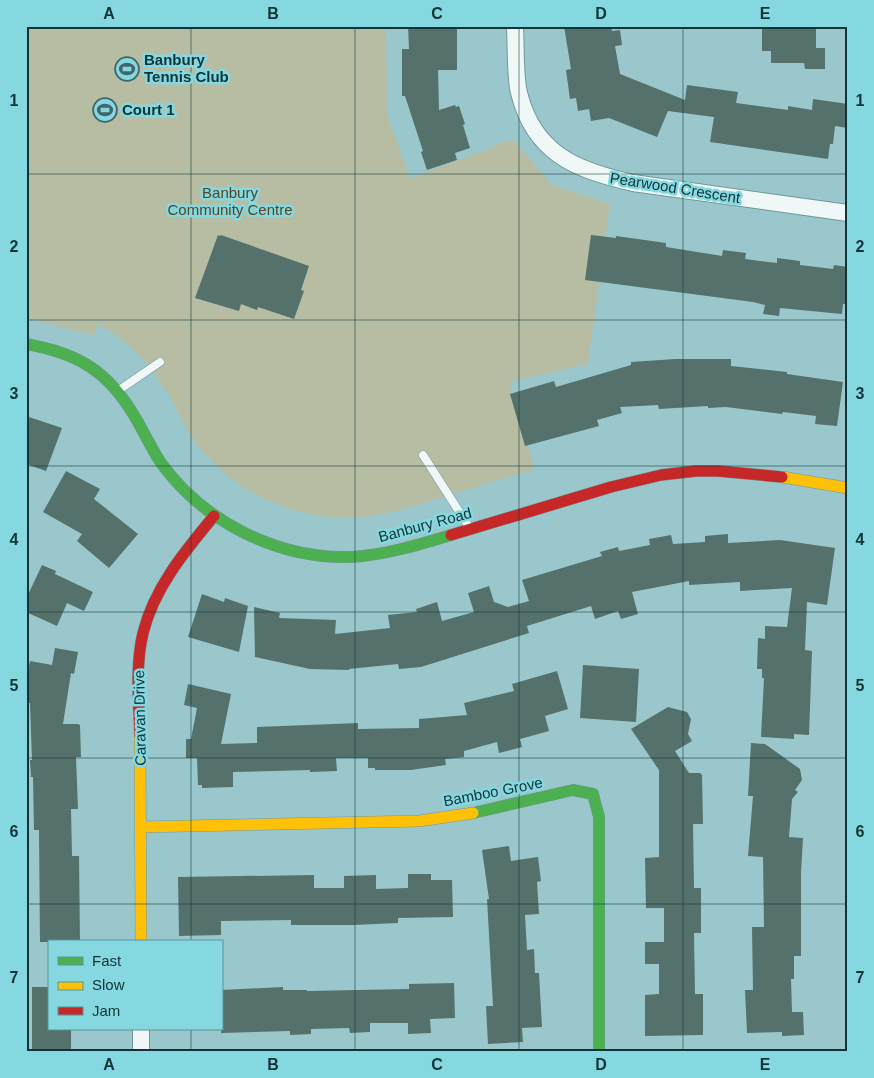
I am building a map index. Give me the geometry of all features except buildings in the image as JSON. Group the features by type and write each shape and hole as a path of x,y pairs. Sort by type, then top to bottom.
{"street":[{"name":"Pearwood Crescent","path":"515,26 518,90 528,121 548,147 570,162 598,175 633,183 848,213"},
{"name":"Banbury Road","path":"26,344 49,348 87,363 117,391 162,463 189,495 214,516 239,532 279,547 314,554 347,557 419,545 616,485 674,473 716,471 755,473 848,488"},
{"name":"Caravan Drive","path":"141,940 139,663 144,632 154,604 168,577 214,516"},
{"name":"Bamboo Grove","path":"141,826 419,821 485,812 573,790 593,794 599,818 599,1052"},
{"path":"141,1030 141,1052"}],"lane":[{"path":"117,391 160,362"},
{"path":"423,455 470,529"}],"green space":[{"name":"Banbury Community Centre","path":"26,26 386,26 387,115 410,178 491,148 507,139 508,142 514,140 552,185 610,204 588,364 509,382 535,469 410,507 373,516 339,518 291,509 246,489 226,475 193,439 174,404 149,366 130,347 109,331 98,324 93,335 26,318"}],"traffic: fast":[{"path":"26,344 45,348 76,359 102,376 125,401 161,463 178,484 198,503 244,533 270,544 296,551 323,556 351,557 389,552 451,535"},
{"path":"473,813 573,790 593,794 599,817 599,1052"}],"traffic: slow":[{"path":"782,477 848,488"},
{"path":"140,736 141,940"},
{"path":"141,827 419,821 473,813"}],"traffic: jam":[{"path":"451,535 611,487 661,475 696,471 718,471 782,477"},
{"path":"140,736 139,658 148,616 172,571 214,516"}],"place":[{"name":"Banbury Tennis Club","path":"127,69"},
{"name":"Court 1","path":"105,110"}]}
